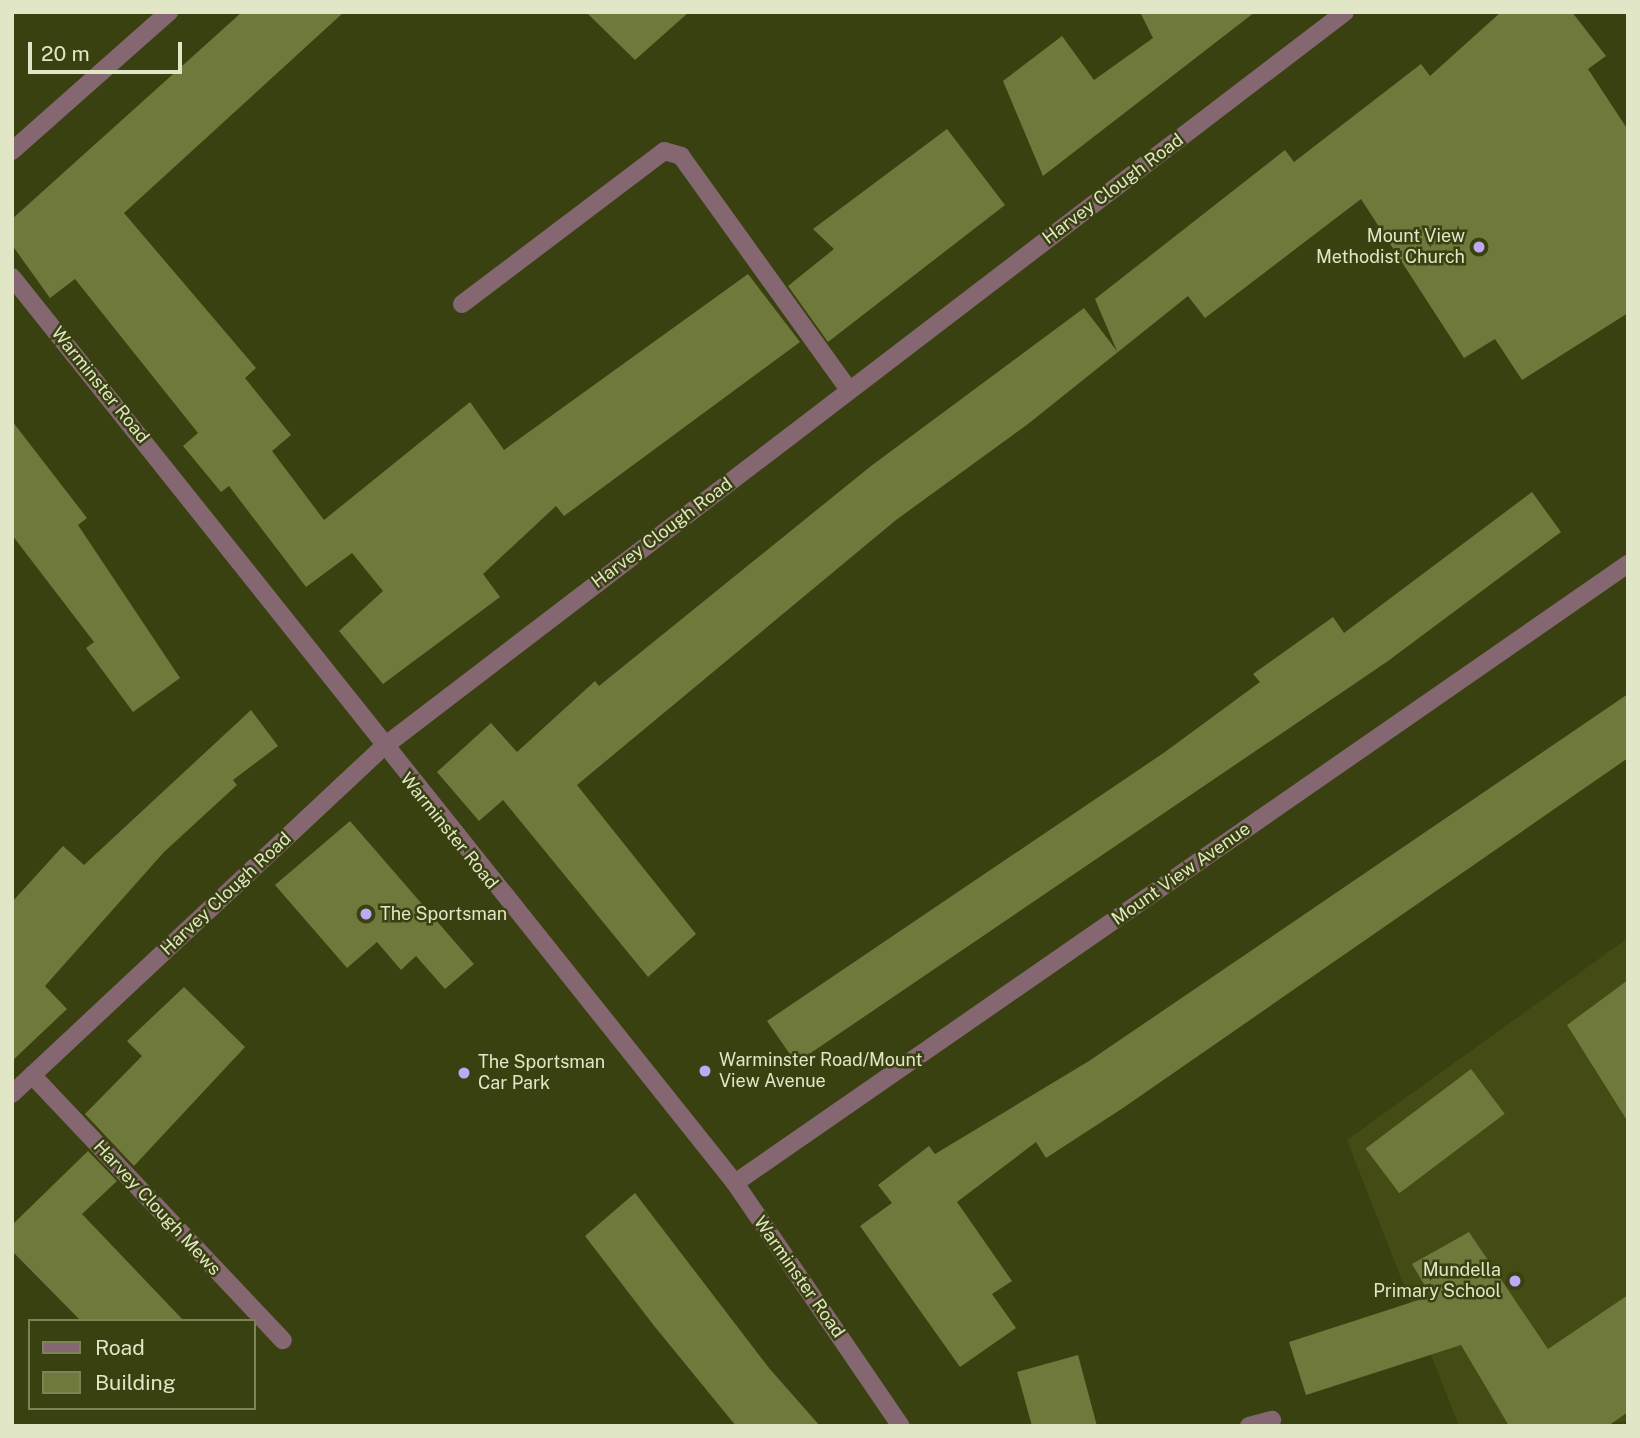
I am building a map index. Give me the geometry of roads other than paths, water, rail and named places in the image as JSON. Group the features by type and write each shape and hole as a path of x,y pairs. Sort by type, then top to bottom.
{"street":[{"path":"12,151 169,12"},
{"name":"Harvey Clough Road","path":"12,1094 382,748 1345,12"},
{"path":"462,304 664,150 681,156 849,390"},
{"name":"Warminster Road","path":"12,277 382,748 735,1183 901,1426"},
{"name":"Mount View Avenue","path":"735,1183 1628,564"},
{"name":"Harvey Clough Mews","path":"32,1075 282,1340"},
{"path":"1249,1426 1272,1420"}],"place":[{"name":"Mount View Methodist Church","path":"1479,247"},
{"name":"The Sportsman","path":"366,914"},
{"name":"Warminster Road/Mount View Avenue","path":"705,1071"},
{"name":"The Sportsman Car Park","path":"464,1073"},
{"name":"Mundella Primary School","path":"1515,1281"}]}
